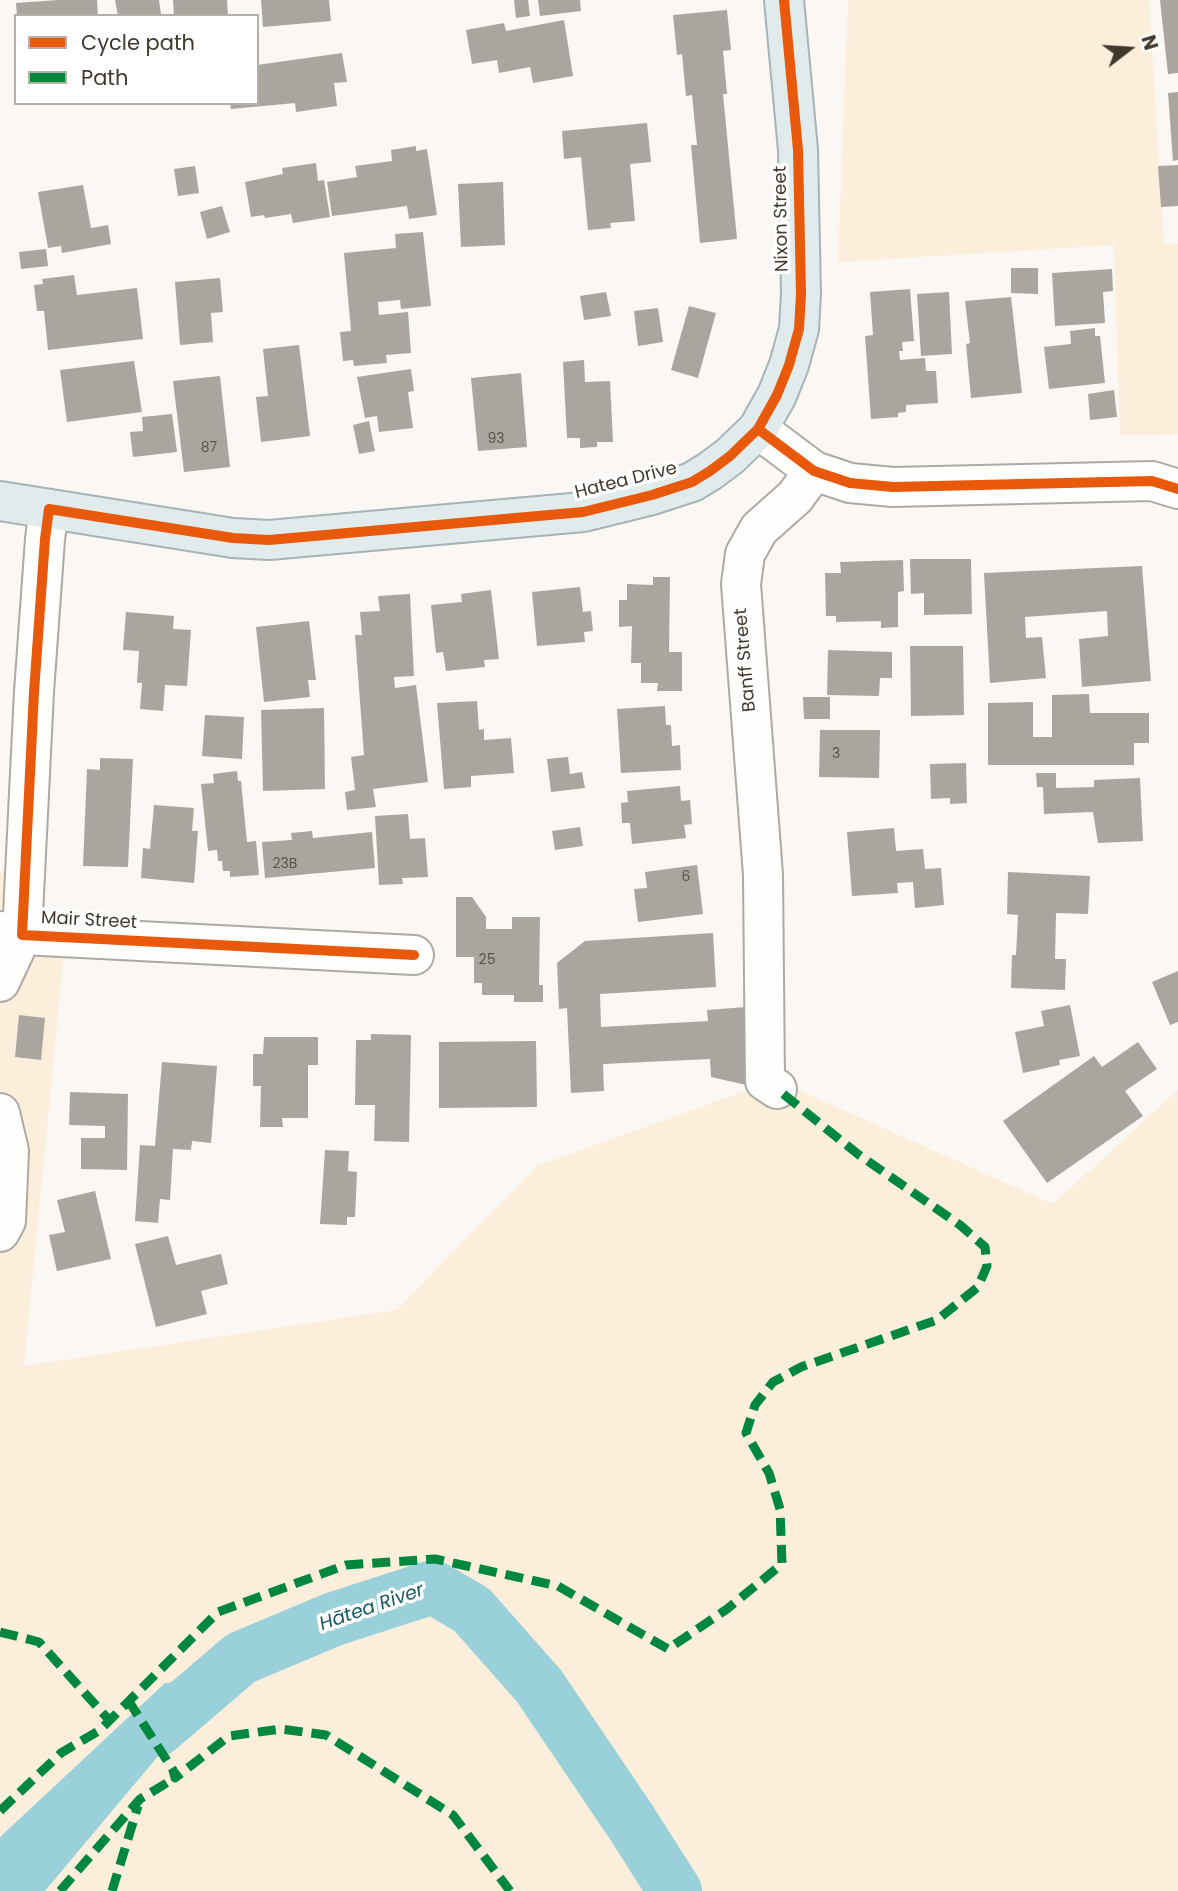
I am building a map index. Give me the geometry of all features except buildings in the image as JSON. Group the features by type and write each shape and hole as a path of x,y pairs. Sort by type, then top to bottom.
{"main road":[{"name":"Nixon Street","path":"758,429 777,395 799,330 801,294 798,150 784,0"},
{"name":"Hatea Drive","path":"0,501 233,538 269,540 583,512 617,505 692,482 730,456 758,429"}],"street":[{"path":"758,429 814,471 850,484 892,487 1152,481 1178,489"},
{"name":"Banff Street","path":"778,1089 765,1081 763,875 741,600 741,570 745,554 759,529 795,497 814,471"},
{"name":"Mair Street","path":"49,509 11,933 414,955"},
{"path":"0,982 11,933"},
{"path":"0,1113 6,1221 0,1232"}],"shaded area":[{"path":"848,0 1149,0 1164,243 1178,244 1178,434 1120,435 1114,245 838,262"},
{"path":"0,872 26,874 32,926 65,942 24,1366 397,1310 537,1166 776,1080 1053,1204 1178,1090 1178,1891 45,1891 220,1682 165,1683 0,1837"}],"water":[{"path":"221,1681 45,1891 0,1891 0,1837 165,1683"}],"waterway":[{"name":"Hātea River","path":"158,1729 241,1658 334,1619 433,1587 472,1610 539,1686 675,1891"}],"marked path":[{"path":"0,1811 61,1753 100,1730 218,1612 346,1565 435,1559 558,1586 668,1649 727,1609 782,1564 780,1509 769,1473 746,1433 755,1405 773,1382 801,1367 937,1320 978,1287 987,1266 985,1247 960,1225 859,1155 777,1089"},
{"path":"0,1632 39,1642 109,1720"},
{"path":"128,1700 173,1770 175,1778 229,1736 281,1729 326,1735 453,1815 510,1891"},
{"path":"60,1891 140,1799 175,1778"},
{"path":"112,1891 138,1806"}],"cycle path":[{"path":"414,955 22,935 34,692 49,509 233,538 269,540 583,512 652,495 692,482 710,471 758,429 777,395 799,329 801,294 798,150 784,0"},
{"path":"758,429 814,471 850,483 893,487 1152,481 1178,489"}]}
